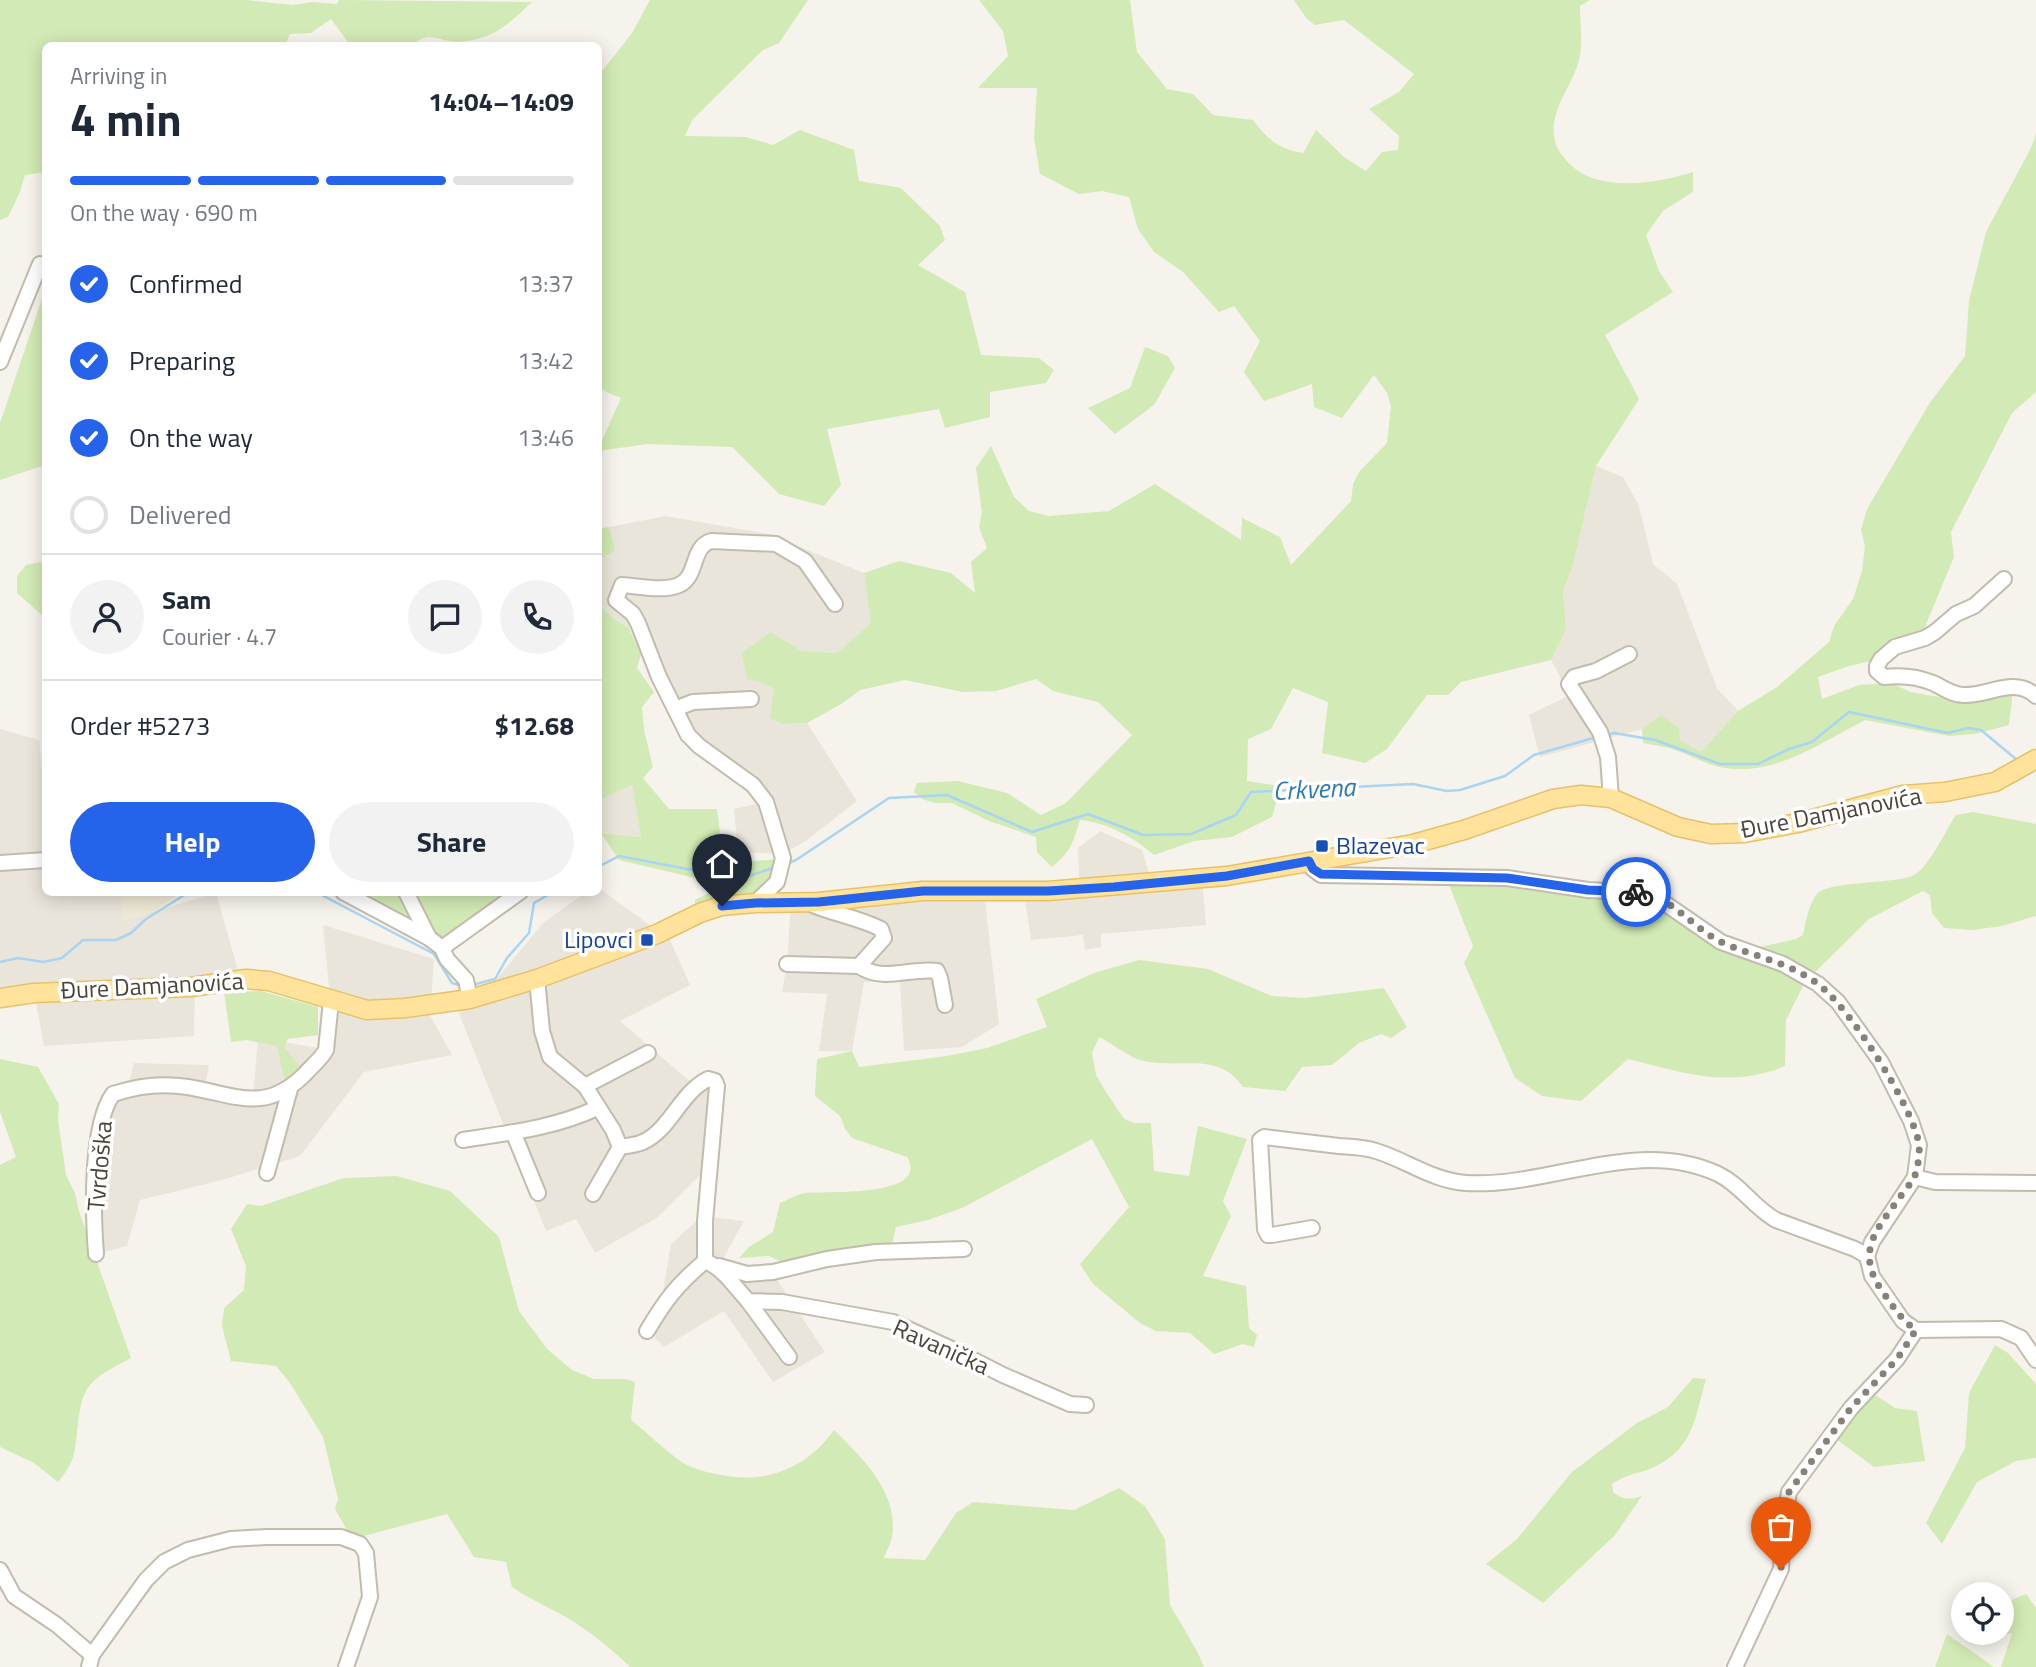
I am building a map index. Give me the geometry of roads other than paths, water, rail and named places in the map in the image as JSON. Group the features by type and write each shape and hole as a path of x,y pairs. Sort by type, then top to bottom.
{"main road":[{"name":"Đure Damjanovića","path":"0,998 34,993 191,987 246,979 278,984 367,1010 405,1008 469,990 537,979 657,934 700,913 722,906 806,902 923,891 1048,891 1227,876 1413,844 1464,830 1553,799 1581,795 1611,798 1678,827 1711,834 1745,833 1798,823 1903,795 1945,792 1995,782 2029,763"}],"street":[{"path":"0,362 40,264"},
{"path":"755,903 777,882 782,864 766,802 753,785 688,735 649,653 638,623 633,614 616,600 622,585 652,588 681,584 692,570 700,548 711,541 776,544 805,561 835,604"},
{"path":"2004,579 1974,606 1956,614 1935,632 1925,638 1895,647 1881,659 1877,671 1884,677 1902,675 1922,679 1956,695 1980,694 2021,686 2036,696"},
{"path":"1611,798 1611,776 1602,737 1570,687 1569,681 1629,654"},
{"path":"675,709 693,702 751,699"},
{"path":"0,863 42,860"},
{"path":"1309,861 1313,869 1321,874 1507,878 1588,890 1650,893 1664,900 1721,942 1783,964 1818,984 1838,1002 1881,1062 1911,1121 1919,1145 1915,1177 1871,1242 1867,1256 1872,1276 1903,1321 1916,1330 2001,1329 2021,1338 2036,1360"},
{"path":"351,896 429,937 442,948 469,990"},
{"path":"408,896 429,937"},
{"path":"442,948 515,896"},
{"path":"806,902 830,913 869,923 883,931 883,940 859,966"},
{"path":"787,964 859,966 868,972 881,975 937,971 945,1004"},
{"path":"537,979 542,1031 550,1057 585,1086 620,1147"},
{"path":"267,1173 290,1089 326,1050 331,1001"},
{"path":"585,1086 648,1053"},
{"path":"593,1194 620,1147 643,1142 665,1123 688,1093 708,1079 715,1081 717,1086 705,1221 712,1264 748,1301 789,1357"},
{"name":"Tvrdoška","path":"96,1254 95,1176 100,1130 106,1103 113,1094 148,1085 188,1087 253,1098 273,1097 290,1089"},
{"path":"463,1140 569,1120 597,1108"},
{"path":"513,1132 538,1193"},
{"path":"1312,1228 1268,1235 1265,1229 1260,1140 1264,1137 1375,1150 1442,1179 1465,1183 1534,1177 1609,1162 1663,1161 1688,1165 1710,1170 1736,1184 1766,1215 1867,1256"},
{"path":"1915,1177 1935,1182 2036,1183"},
{"path":"648,1331 665,1300 677,1285 712,1264 747,1274 774,1272 827,1259 876,1252 964,1249"},
{"name":"Ravanička","path":"748,1301 782,1302 892,1322 1070,1404 1086,1405"},
{"path":"1735,1667 1781,1569 1783,1529 1789,1492 1851,1408 1897,1359 1916,1330"},
{"path":"0,1570 14,1596 57,1625 90,1661 146,1580 164,1562 188,1550 231,1539 266,1536 341,1537 360,1544 366,1553 370,1597 346,1667"}],"waterway":[{"name":"Crkvena","path":"1607,735 1614,733 1655,740 1720,764 1758,764 1789,749 1812,742 1849,712 1948,733 1968,728 1981,730 2017,760"},
{"name":"Crkvena","path":"789,863 889,798 947,795 1032,832 1088,814 1143,835 1191,834 1236,815 1251,792 1413,784 1447,791 1460,790 1505,776 1534,755 1597,737"},
{"name":"Crkvena","path":"602,865 619,856 740,879 776,867"},
{"name":"Crkvena","path":"0,962 18,958 43,962 62,958 83,940 116,940 131,933 146,919 183,896"},
{"name":"Crkvena","path":"324,896 434,954 452,983 462,986"},
{"name":"Crkvena","path":"472,985 495,979 507,958 529,933 534,903 546,896"}],"place":[{"name":"Blazevac","path":"1322,846"},
{"name":"Lipovci","path":"647,940"}]}
